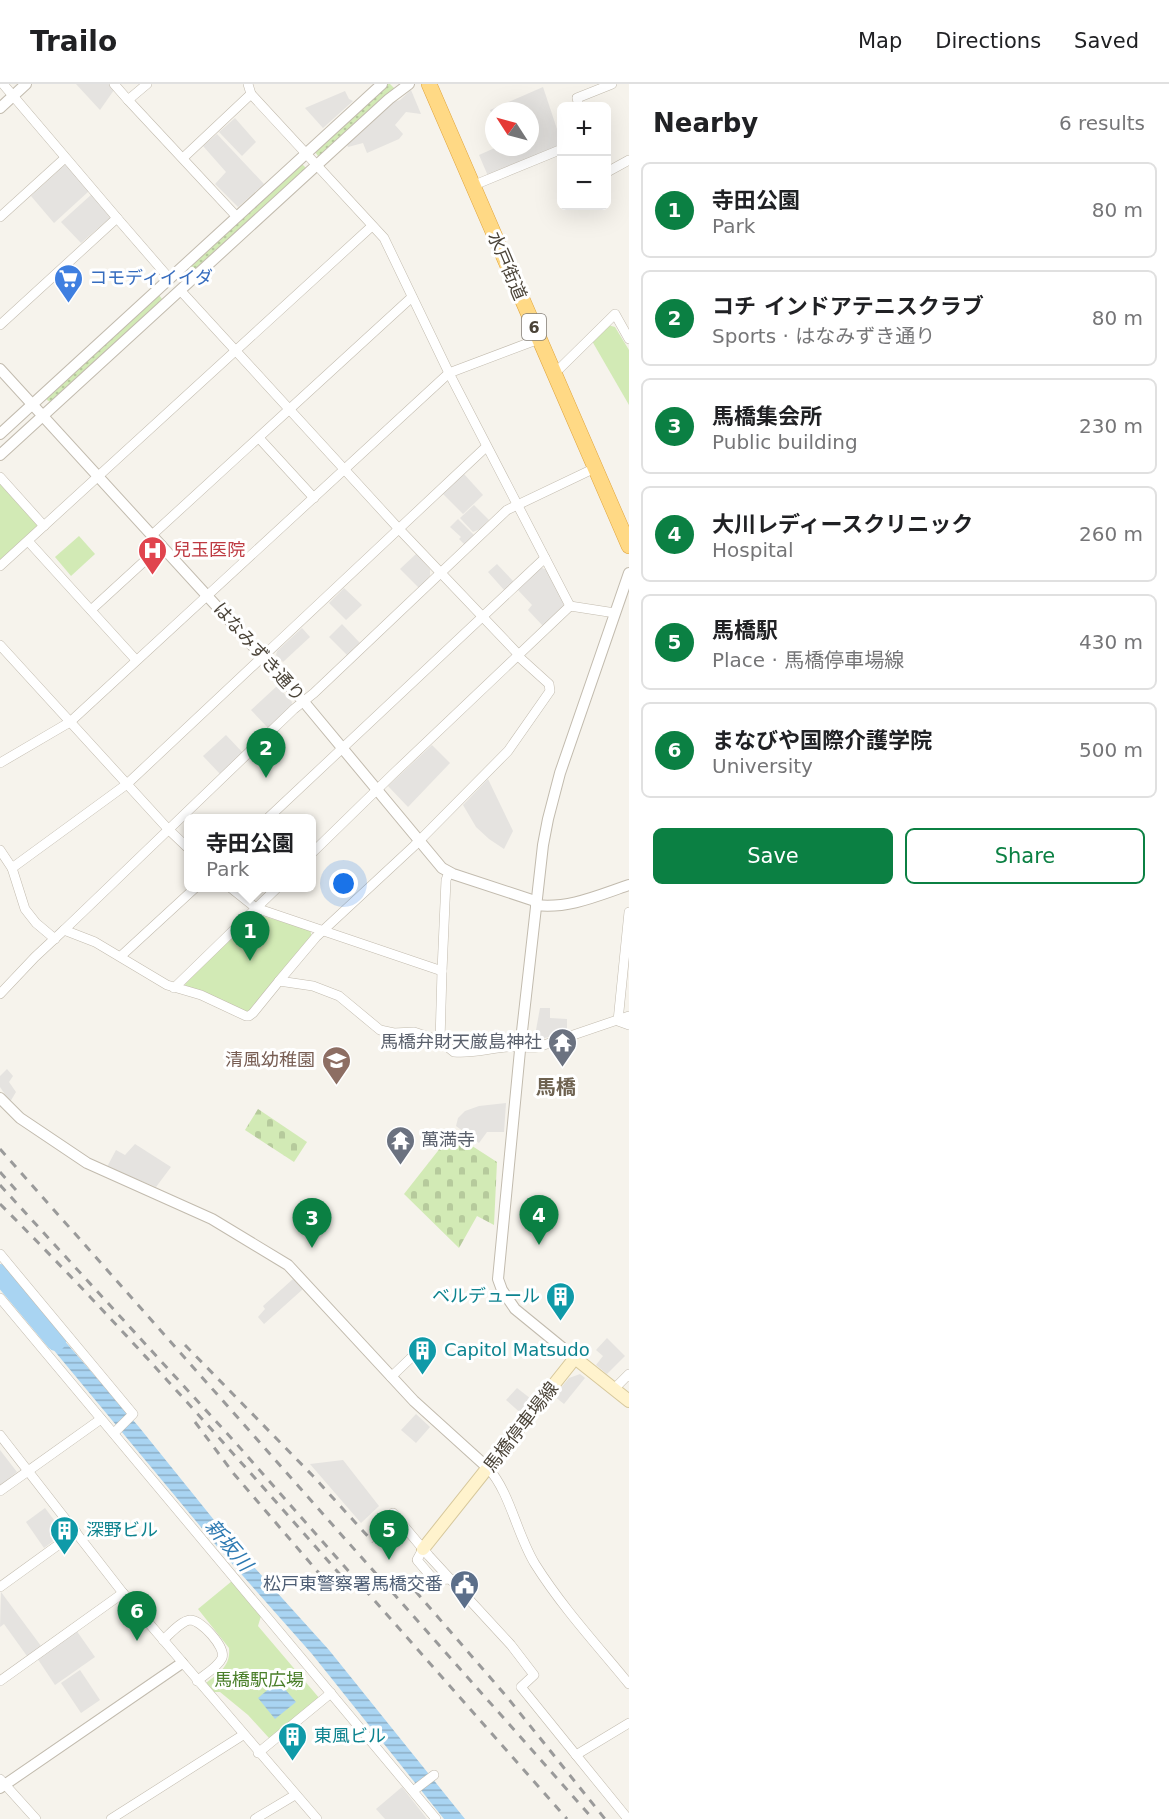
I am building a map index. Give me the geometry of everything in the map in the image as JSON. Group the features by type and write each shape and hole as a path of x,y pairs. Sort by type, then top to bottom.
{"highway":[{"name":"水戸街道","path":"429,84 629,546"}],"main road":[{"path":"574,1358 629,1401"},
{"name":"馬橋停車場線","path":"423,1549 574,1358"}],"street":[{"path":"3,84 180,290 399,529 519,656 549,684 550,691 508,751 420,840 316,937 249,1016 201,995 167,985 95,942 64,930"},
{"path":"0,108 26,84"},
{"path":"114,84 237,217"},
{"path":"128,100 147,84"},
{"path":"248,84 251,94 384,238 449,374 570,606"},
{"path":"0,434 382,84"},
{"path":"0,455 388,99 409,84"},
{"path":"578,102 577,98 612,84"},
{"path":"183,158 251,94"},
{"path":"472,186 557,151"},
{"path":"0,217 65,158"},
{"path":"611,170 629,160"},
{"path":"0,325 117,218"},
{"path":"0,566 372,226"},
{"path":"170,278 180,290"},
{"path":"152,535 412,297"},
{"path":"554,374 615,314 629,339"},
{"path":"0,762 70,722 449,374 539,339"},
{"name":"はなみずき通り","path":"0,369 264,656 343,747 442,868 535,901 536,905 547,907 573,904 629,885"},
{"path":"259,438 314,498"},
{"path":"12,868 127,783 486,447"},
{"path":"184,814 507,510 595,468"},
{"path":"0,477 44,526"},
{"path":"28,541 136,660"},
{"path":"91,610 162,546"},
{"path":"273,814 545,558"},
{"path":"574,1358 515,1309 502,1290 498,1279 543,846 553,799 569,746 629,573"},
{"path":"570,606 615,613"},
{"path":"316,849 570,606"},
{"path":"0,645 168,829 184,843"},
{"path":"0,994 34,957 184,814"},
{"path":"0,850 12,868 25,909 36,923 55,939"},
{"path":"440,1041 446,880 449,872"},
{"path":"120,956 191,892"},
{"path":"236,892 256,908 442,971"},
{"path":"174,987 272,892"},
{"path":"618,1021 629,912"},
{"path":"279,981 312,986 339,996 380,1030 394,1033 414,1032 440,1041 454,1052 476,1052 509,1046 538,1047 629,1016"},
{"path":"618,1021 629,1025"},
{"path":"0,1098 20,1118 87,1163 212,1219 288,1265 414,1401 488,1468 500,1484 524,1544 535,1563 569,1611 629,1684"},
{"path":"0,1254 133,1414 114,1433"},
{"path":"0,1298 436,1819"},
{"path":"391,1377 417,1352"},
{"path":"614,1389 629,1374"},
{"path":"0,1491 101,1419"},
{"path":"0,1435 123,1593 317,1819"},
{"path":"393,1513 511,1645 534,1675 521,1687 628,1819"},
{"path":"0,1587 76,1532"},
{"path":"0,1681 123,1593"},
{"path":"163,1640 185,1622 191,1620 202,1625 221,1647 223,1652 219,1662 197,1681"},
{"path":"36,1819 2,1784 182,1663"},
{"path":"258,1753 331,1693"},
{"path":"576,1755 629,1724"},
{"path":"111,1819 243,1735"},
{"path":"413,1791 434,1775"},
{"path":"255,1819 295,1796"}],"green space":[{"path":"386,84 390,84 397,91 322,157 318,156 315,152"},
{"path":"301,163 307,169 193,274 187,273 186,270"},
{"path":"159,295 162,303 52,403 47,400 47,395"},
{"path":"608,325 615,327 629,350 629,405 592,341"},
{"path":"0,484 38,526 0,560"},
{"path":"79,536 95,554 71,576 55,557"},
{"path":"256,914 310,930 312,937 251,1010 246,1012 186,988 185,984"},
{"path":"258,1109 307,1142 294,1162 245,1130"},
{"path":"452,1133 497,1162 494,1225 477,1216 459,1248 404,1194"},
{"name":"馬橋駅広場","path":"232,1581 261,1616 258,1626 320,1699 274,1738 269,1738 248,1715 220,1692 214,1692 206,1683 226,1664 229,1648 198,1609"}],"shaded area":[{"path":"76,84 109,84 114,90 100,110"},
{"path":"543,87 557,129 557,147 539,154 539,102 508,102"},
{"path":"411,90 421,114 406,112 395,125 403,134 399,139 367,153 363,143 348,147 347,145 394,102 400,100"},
{"path":"345,91 349,99 353,101 323,128 305,108"},
{"path":"235,118 256,142 242,156 219,132"},
{"path":"217,134 264,184 238,207 215,184 226,172 203,146"},
{"path":"485,152 485,156 535,156 488,176 479,155"},
{"path":"66,164 89,191 54,223 31,196"},
{"path":"92,194 111,217 81,243 61,222"},
{"path":"464,474 483,495 463,514 443,494"},
{"path":"474,505 489,520 473,532 460,518"},
{"path":"458,519 474,535 465,545 459,539 461,537 450,527"},
{"path":"416,554 430,569 430,576 419,588 400,569"},
{"path":"497,564 514,582 505,591 488,572"},
{"path":"540,567 547,570 564,607 543,626 528,610 532,605 518,590"},
{"path":"344,588 362,605 346,620 329,603"},
{"path":"342,624 360,643 347,655 329,637"},
{"path":"302,628 310,637 283,662 276,655 277,651"},
{"path":"277,686 292,702 291,707 269,729 251,710"},
{"path":"226,735 243,753 221,775 203,756"},
{"path":"432,745 450,763 408,807 388,786"},
{"path":"488,779 513,831 504,849 476,827 463,805"},
{"path":"540,1008 550,1008 550,1018 567,1019 567,1032 534,1041"},
{"path":"7,1069 13,1076 9,1082 16,1092 10,1102 0,1087 0,1076"},
{"path":"506,1103 504,1132 487,1132 479,1143 456,1126 458,1118 465,1111 479,1106"},
{"path":"135,1144 171,1167 156,1187 107,1167 116,1150 125,1155"},
{"path":"293,1279 303,1289 264,1324 258,1317 265,1309 263,1306"},
{"path":"607,1338 625,1356 607,1374 596,1365 603,1356 596,1350"},
{"path":"580,1374 585,1378 564,1404 554,1396 569,1378"},
{"path":"517,1388 535,1402 524,1416 506,1400"},
{"path":"416,1414 430,1427 416,1443 401,1430"},
{"path":"0,1450 17,1472 0,1486"},
{"path":"343,1460 379,1506 361,1523 310,1464"},
{"path":"45,1508 64,1533 44,1548 26,1522"},
{"path":"1,1592 41,1646 27,1656 4,1624 0,1627"},
{"path":"76,1630 95,1657 55,1685 37,1658"},
{"path":"80,1670 100,1700 81,1713 61,1683"},
{"path":"402,1787 427,1819 385,1819 376,1809"}],"water":[{"path":"44,1317 139,1427 235,1546 329,1650 465,1819 444,1819 312,1654 220,1550 32,1324"},
{"path":"278,1681 296,1702 275,1719 258,1698"}],"waterway":[{"name":"新坂川","path":"0,1274 56,1341"}],"railway":[{"path":"0,1149 593,1819"},
{"path":"0,1172 16,1190"},
{"path":"0,1185 234,1441 567,1819"},
{"path":"0,1204 132,1342 344,1579"},
{"path":"185,1345 313,1476 373,1542"},
{"path":"195,1422 234,1474 330,1586"},
{"path":"405,1579 507,1697 605,1819"}],"place":[{"name":"コモディイイダ","path":"68,304"},
{"name":"兒玉医院","path":"152,576"},
{"name":"コチ インドアテニスクラブ","path":"266,778"},
{"name":"寺田公園","path":"250,961"},
{"name":"馬橋弁財天厳島神社","path":"563,1068"},
{"name":"清風幼稚園","path":"336,1086"},
{"name":"萬満寺","path":"400,1166"},
{"name":"大川レディースクリニック","path":"539,1245"},
{"name":"馬橋集会所","path":"312,1248"},
{"name":"ベルデュール","path":"561,1322"},
{"name":"Capitol Matsudo","path":"423,1376"},
{"name":"深野ビル","path":"65,1556"},
{"name":"馬橋駅","path":"389,1560"},
{"name":"松戸東警察署馬橋交番","path":"464,1610"},
{"name":"まなびや国際介護学院","path":"137,1641"},
{"name":"東風ビル","path":"293,1762"}],"district":[{"name":"馬橋","path":"556,1087"}]}
